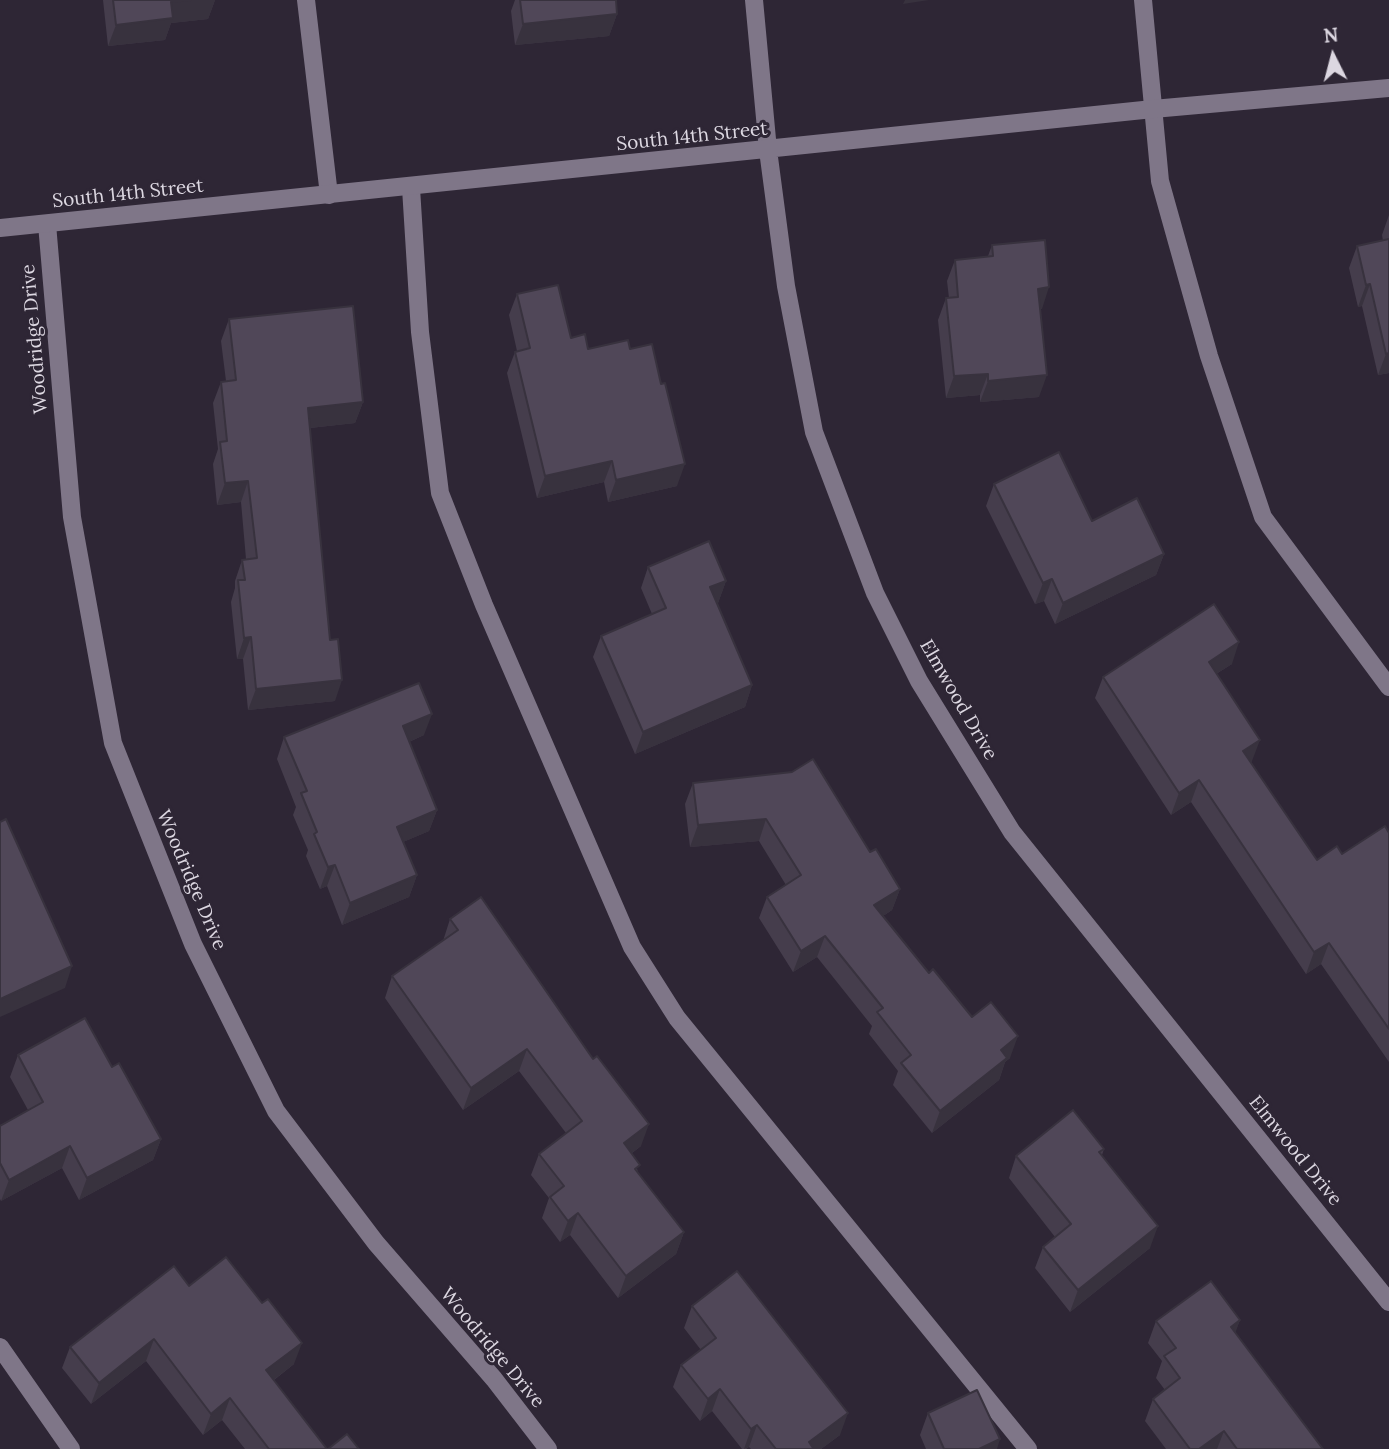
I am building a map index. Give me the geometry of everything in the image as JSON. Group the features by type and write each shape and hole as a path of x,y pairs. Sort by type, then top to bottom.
{"street":[{"path":"306,0 329,195"},
{"name":"Elmwood Drive","path":"754,0 768,150 786,286 814,432 875,593 919,681 1012,832 1389,1301"},
{"path":"1143,0 1160,181 1209,356 1263,517 1389,687"},
{"name":"South 14th Street","path":"0,228 411,188 1153,108 1389,88"},
{"path":"411,188 420,332 440,493 484,605 632,947 677,1018 1028,1449"},
{"name":"Woodridge Drive","path":"47,223 72,517 113,743 193,944 276,1111 376,1243 494,1379 548,1449"},
{"path":"0,1347 71,1449"}],"building":[{"path":"113,0 191,0 171,2 173,18 116,25"},
{"path":"520,0 616,0 617,14 523,24"},
{"path":"1389,239 1389,353 1386,354 1370,284 1366,285 1357,246"},
{"path":"1045,240 1049,287 1038,289 1047,375 988,381 988,374 954,376 946,298 958,297 955,260 993,256 992,245"},
{"path":"558,285 571,338 585,334 588,349 628,340 630,349 652,344 661,384 665,383 685,464 616,480 612,461 545,476 515,352 530,348 517,294"},
{"path":"353,306 363,402 308,408 330,640 338,639 342,680 256,689 251,637 244,638 238,580 245,580 242,560 257,558 248,481 225,483 220,442 227,441 221,382 236,380 229,319"},
{"path":"1059,452 1092,521 1137,498 1164,554 1063,603 1052,579 1043,583 994,484"},
{"path":"709,541 726,581 710,587 752,685 643,732 601,636 666,608 648,567"},
{"path":"1214,604 1239,642 1209,662 1260,740 1243,751 1317,860 1337,846 1342,854 1385,826 1389,833 1389,1029 1329,943 1314,952 1199,780 1179,793 1103,677"},
{"path":"419,683 432,714 403,726 437,810 397,827 417,875 350,903 335,865 328,867 314,834 317,832 301,793 307,791 284,737"},
{"path":"813,759 870,852 876,849 900,889 874,905 929,973 933,969 972,1017 991,1002 1018,1036 1001,1050 1007,1058 940,1111 901,1063 911,1055 877,1012 883,1008 825,936 801,951 767,897 801,875 766,819 698,825 693,783 792,772"},
{"path":"6,819 72,966 0,999 0,822"},
{"path":"481,897 593,1059 597,1056 649,1124 624,1143 640,1165 635,1169 684,1232 626,1276 578,1213 568,1221 550,1197 564,1186 539,1154 582,1121 527,1049 471,1088 392,976 458,930 450,919"},
{"path":"85,1018 112,1067 119,1063 161,1139 87,1178 70,1146 9,1180 0,1163 0,1126 43,1102 18,1055"},
{"path":"1073,1110 1104,1149 1099,1152 1158,1226 1078,1290 1043,1247 1071,1224 1016,1156"},
{"path":"226,1257 262,1303 268,1299 302,1343 266,1370 327,1449 269,1449 230,1398 211,1414 154,1339 99,1383 70,1347 174,1266 189,1286"},
{"path":"737,1271 848,1413 809,1442 812,1449 776,1449 757,1425 751,1429 720,1389 708,1399 681,1365 716,1338 692,1306"},
{"path":"1211,1281 1240,1320 1231,1327 1323,1449 1237,1449 1224,1431 1199,1449 1190,1449 1153,1399 1180,1378 1164,1356 1176,1348 1156,1321"},
{"path":"977,1390 1000,1439 979,1449 944,1449 928,1413"},
{"path":"347,1434 359,1449 328,1449"}]}
